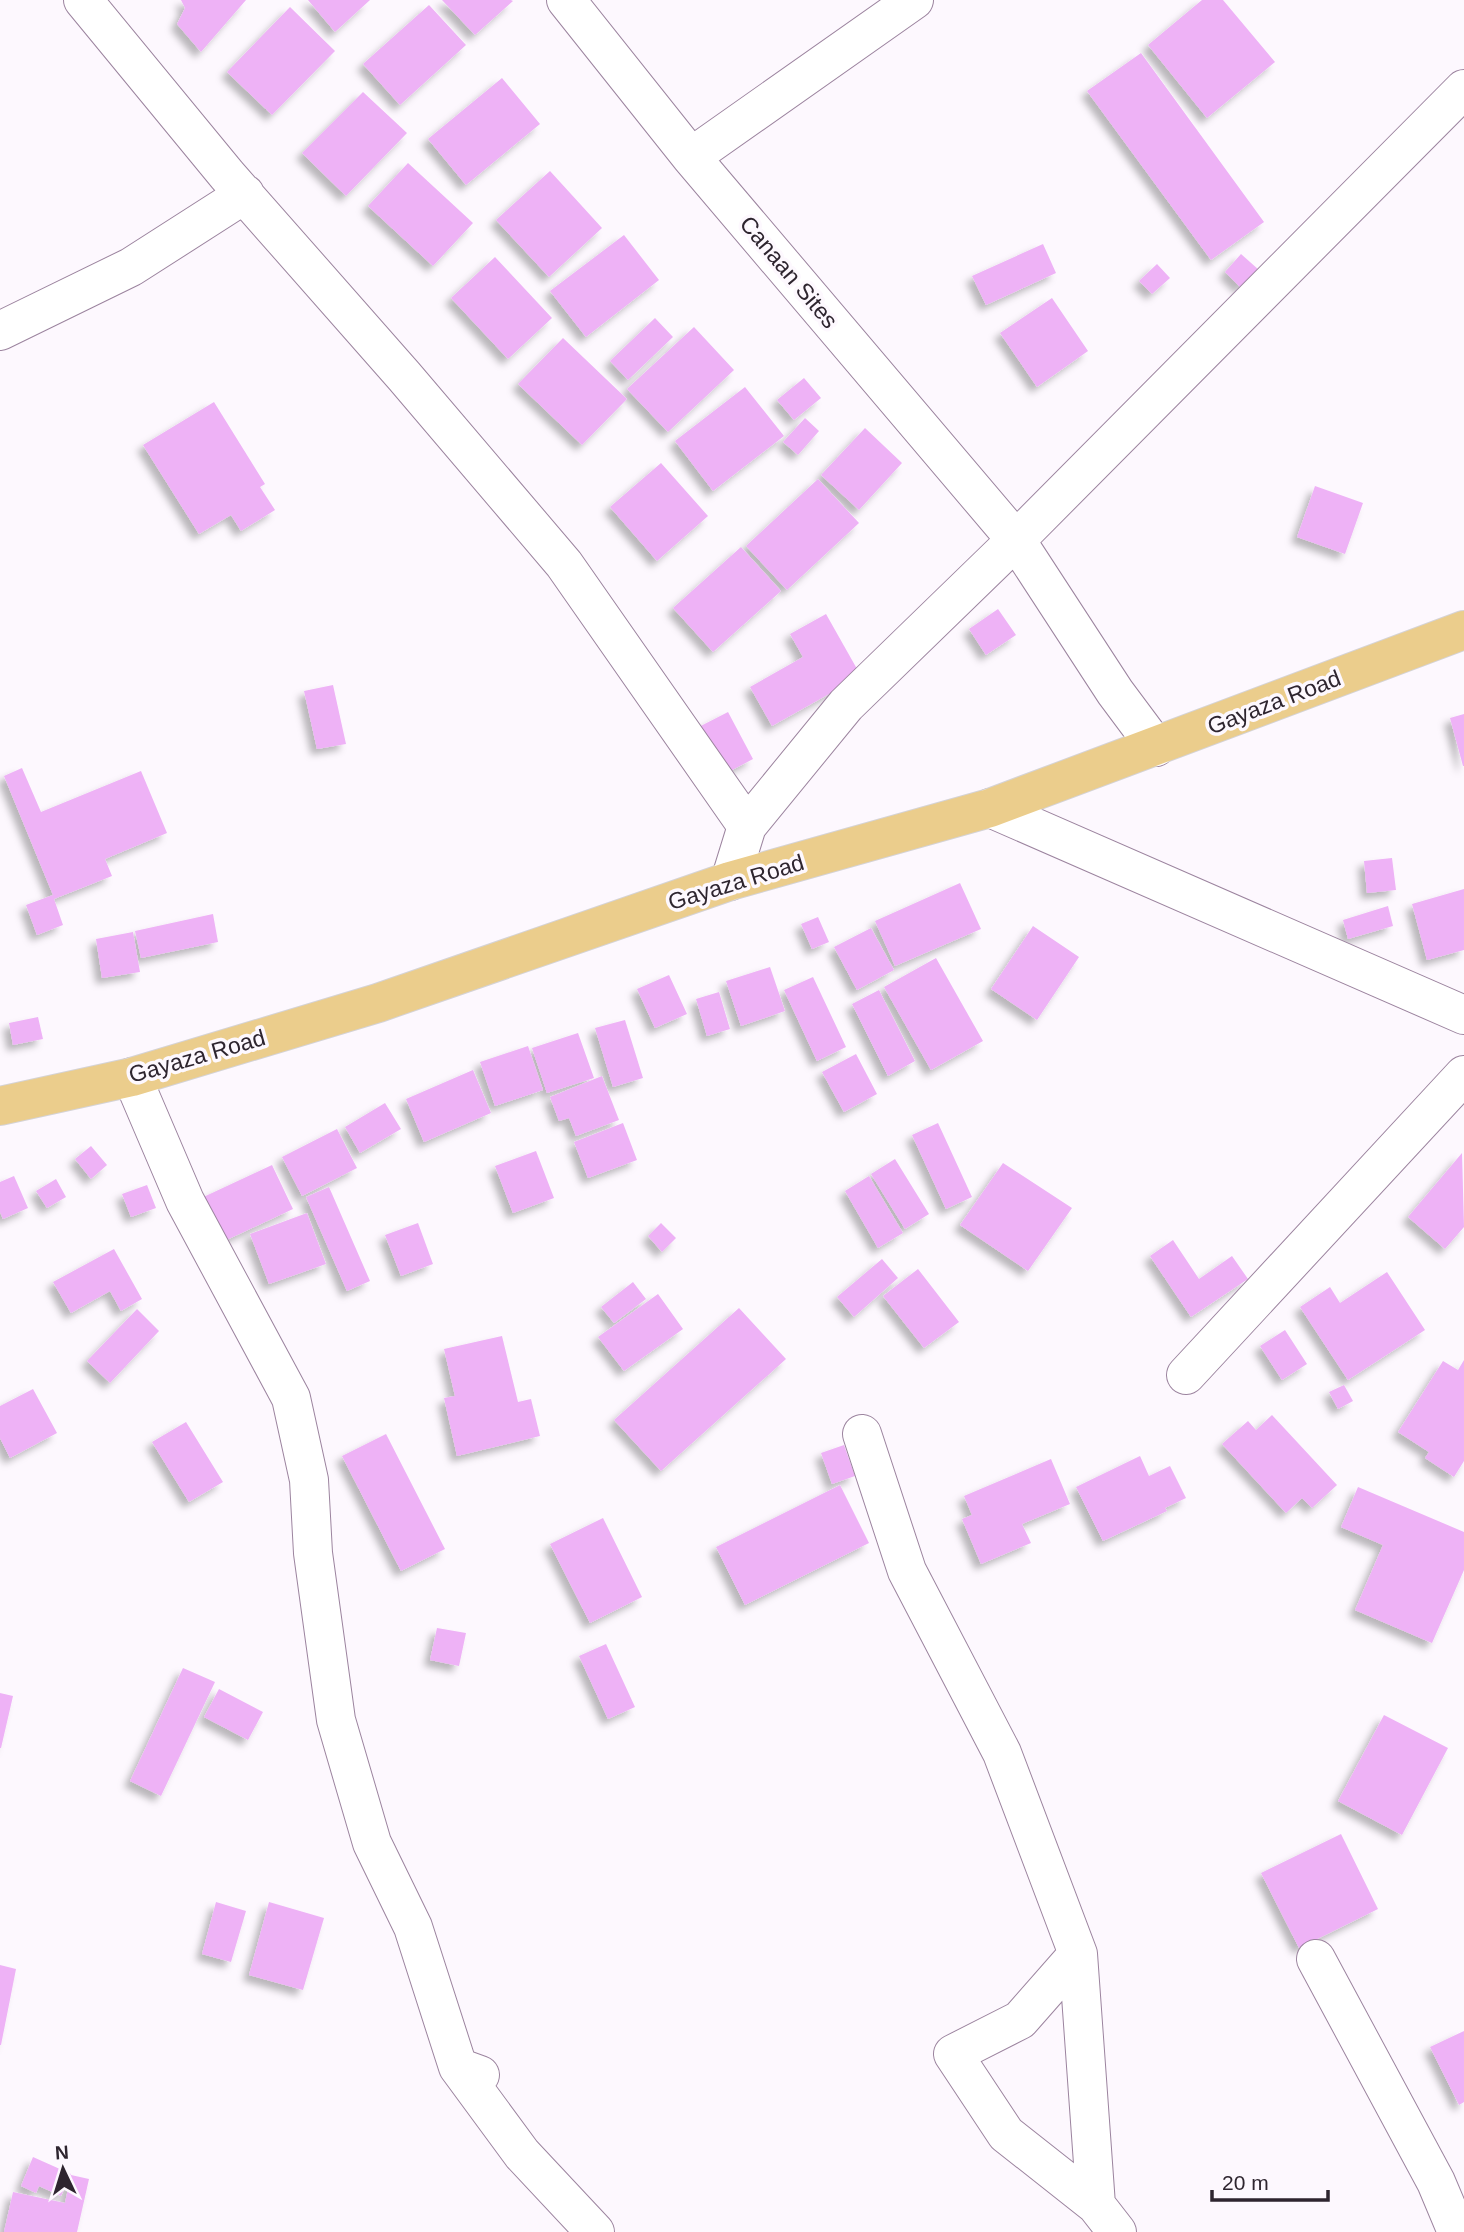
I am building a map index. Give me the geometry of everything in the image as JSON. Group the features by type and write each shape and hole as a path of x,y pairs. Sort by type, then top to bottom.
{"main road":[{"name":"Gayaza Road","path":"0,1106 132,1077 378,1003 730,881 990,808 1464,630"}],"street":[{"path":"83,0 245,194 564,564 747,826"},
{"name":"Canaan Sites","path":"566,0 691,158 1016,540 1115,692 1156,747"},
{"path":"691,158 914,0"},
{"path":"730,881 747,826 846,705 1016,540 1464,89"},
{"path":"0,331 131,267 245,194"},
{"path":"990,808 1464,1015"},
{"path":"1186,1375 1464,1075"},
{"path":"132,1077 185,1201 291,1398 309,1480 313,1553 336,1720 372,1843 413,1927 469,2071 522,2154 596,2232"},
{"path":"862,1434 907,1571 1002,1753 1078,1954 1106,2219"},
{"path":"1078,1954 1020,2020 953,2054 1006,2134 1106,2219"},
{"path":"1316,1959 1436,2182 1457,2232"}],"building":[{"path":"181,0 246,0 201,52 177,24 185,8"},
{"path":"308,0 370,0 335,32"},
{"path":"442,0 511,0 513,1 475,35"},
{"path":"1202,0 1223,0 1275,62 1207,118 1148,45"},
{"path":"429,5 466,45 400,105 363,64"},
{"path":"290,7 335,51 272,115 227,72"},
{"path":"1141,53 1264,222 1211,260 1087,91"},
{"path":"502,78 540,124 466,185 428,139"},
{"path":"363,92 407,133 346,196 302,153"},
{"path":"408,163 473,223 433,266 368,206"},
{"path":"550,171 602,228 549,277 496,220"},
{"path":"624,235 659,280 586,337 550,291"},
{"path":"1043,244 1056,273 986,305 972,276"},
{"path":"1241,254 1259,270 1241,288 1225,272"},
{"path":"495,257 552,318 508,359 451,298"},
{"path":"1157,264 1170,278 1152,294 1139,281"},
{"path":"1052,298 1088,351 1037,387 1000,333"},
{"path":"655,318 673,337 628,380 610,361"},
{"path":"694,327 734,370 668,432 627,389"},
{"path":"563,338 627,399 582,445 518,384"},
{"path":"804,378 821,398 794,420 777,400"},
{"path":"745,387 784,436 713,491 675,441"},
{"path":"214,402 265,484 260,487 275,510 241,531 231,515 199,534 143,445"},
{"path":"805,418 819,431 798,455 783,442"},
{"path":"865,428 902,463 859,510 821,475"},
{"path":"661,463 708,516 657,561 610,507"},
{"path":"818,479 859,523 787,590 746,546"},
{"path":"1315,486 1363,503 1345,554 1297,537"},
{"path":"741,547 781,591 713,652 673,608"},
{"path":"998,609 1016,635 986,655 969,629"},
{"path":"826,614 861,676 772,726 750,687 803,657 790,634"},
{"path":"333,685 346,744 317,749 304,691"},
{"path":"728,712 753,759 717,778 693,730"},
{"path":"1464,714 1464,766 1463,766 1450,718"},
{"path":"22,768 41,812 141,771 167,833 105,859 112,876 54,899 63,925 37,935 26,905 53,895 4,776"},
{"path":"1392,858 1396,890 1367,893 1364,861"},
{"path":"960,883 981,929 895,966 875,921"},
{"path":"1464,889 1464,950 1427,960 1412,904"},
{"path":"1388,906 1393,926 1348,939 1343,920"},
{"path":"213,914 218,942 141,958 135,931"},
{"path":"818,917 829,942 812,949 801,924"},
{"path":"1033,926 1079,957 1037,1020 991,989"},
{"path":"871,928 894,970 857,990 834,947"},
{"path":"133,932 140,972 102,978 96,939"},
{"path":"936,958 983,1041 931,1070 884,987"},
{"path":"770,967 785,1011 741,1026 726,981"},
{"path":"669,975 687,1014 655,1028 637,989"},
{"path":"813,977 846,1047 817,1061 784,990"},
{"path":"879,990 915,1061 888,1076 852,1004"},
{"path":"719,992 730,1029 707,1036 696,999"},
{"path":"38,1017 43,1039 13,1045 9,1023"},
{"path":"625,1020 643,1078 613,1087 595,1028"},
{"path":"578,1033 594,1078 547,1093 532,1048"},
{"path":"528,1046 543,1090 495,1106 480,1062"},
{"path":"856,1054 877,1094 844,1112 822,1072"},
{"path":"473,1070 491,1113 424,1142 406,1099"},
{"path":"602,1076 619,1120 576,1136 569,1118 559,1121 550,1097"},
{"path":"385,1103 401,1129 360,1153 345,1127"},
{"path":"623,1123 637,1160 588,1178 574,1142"},
{"path":"938,1123 972,1197 946,1209 912,1135"},
{"path":"337,1129 357,1168 302,1196 282,1157"},
{"path":"91,1146 107,1165 91,1179 75,1159"},
{"path":"536,1151 554,1198 513,1213 495,1166"},
{"path":"1462,1153 1464,1227 1445,1249 1408,1217"},
{"path":"895,1159 929,1214 905,1229 871,1174"},
{"path":"1003,1163 1072,1208 1028,1271 960,1225"},
{"path":"272,1165 293,1209 218,1244 197,1200"},
{"path":"14,1176 28,1208 3,1219 0,1212 0,1182"},
{"path":"869,1176 903,1233 878,1248 845,1191"},
{"path":"56,1179 66,1197 47,1208 36,1191"},
{"path":"147,1185 156,1208 131,1217 122,1194"},
{"path":"329,1187 370,1281 347,1291 306,1197"},
{"path":"307,1213 326,1264 269,1284 250,1234"},
{"path":"418,1223 433,1264 401,1276 385,1235"},
{"path":"661,1223 676,1238 662,1252 648,1236"},
{"path":"1173,1240 1199,1279 1232,1256 1248,1279 1191,1317 1150,1256"},
{"path":"114,1249 142,1299 121,1311 110,1291 71,1313 53,1282"},
{"path":"882,1259 898,1278 854,1317 837,1297"},
{"path":"918,1269 959,1322 924,1348 883,1296"},
{"path":"1387,1272 1425,1330 1348,1380 1300,1307 1330,1287 1340,1303"},
{"path":"633,1282 646,1299 614,1323 601,1307"},
{"path":"658,1294 683,1329 624,1371 598,1337"},
{"path":"739,1308 786,1359 661,1471 614,1420"},
{"path":"137,1309 159,1331 110,1383 87,1361"},
{"path":"1285,1330 1307,1364 1282,1380 1260,1346"},
{"path":"502,1336 518,1402 531,1399 540,1436 457,1456 444,1398 455,1396 444,1349"},
{"path":"1464,1360 1464,1461 1454,1477 1425,1458 1429,1452 1398,1432 1443,1361 1458,1370"},
{"path":"1344,1385 1353,1401 1338,1409 1329,1392"},
{"path":"33,1389 57,1433 10,1458 0,1438 0,1406"},
{"path":"1272,1415 1337,1485 1312,1508 1302,1498 1286,1513 1222,1444 1248,1421 1256,1430"},
{"path":"186,1422 223,1482 189,1502 152,1442"},
{"path":"386,1434 445,1549 401,1571 342,1456"},
{"path":"844,1445 855,1476 832,1484 821,1453"},
{"path":"1140,1456 1149,1476 1170,1466 1186,1498 1165,1508 1167,1511 1103,1541 1076,1487"},
{"path":"1051,1459 1070,1504 1022,1524 1031,1543 981,1564 962,1519 972,1515 964,1496"},
{"path":"840,1485 869,1543 745,1605 716,1547"},
{"path":"1358,1487 1464,1532 1464,1570 1432,1643 1355,1610 1383,1545 1341,1527"},
{"path":"603,1518 642,1597 590,1623 550,1544"},
{"path":"437,1628 466,1633 459,1666 430,1660"},
{"path":"606,1644 635,1707 608,1719 579,1656"},
{"path":"183,1668 215,1682 161,1796 130,1781"},
{"path":"219,1689 263,1712 248,1740 204,1717"},
{"path":"0,1693 13,1696 1,1748 0,1748"},
{"path":"1384,1715 1448,1748 1402,1835 1338,1801"},
{"path":"1341,1834 1378,1909 1299,1948 1261,1873"},
{"path":"216,1902 246,1911 231,1962 202,1954"},
{"path":"269,1902 324,1918 303,1990 249,1975"},
{"path":"0,1965 16,1969 1,2045 0,2045"},
{"path":"1464,2031 1464,2102 1459,2105 1430,2047"},
{"path":"33,2157 71,2174 61,2196 39,2186 36,2193 21,2186"},
{"path":"71,2175 89,2179 77,2232 4,2232 13,2192 65,2203"}]}
